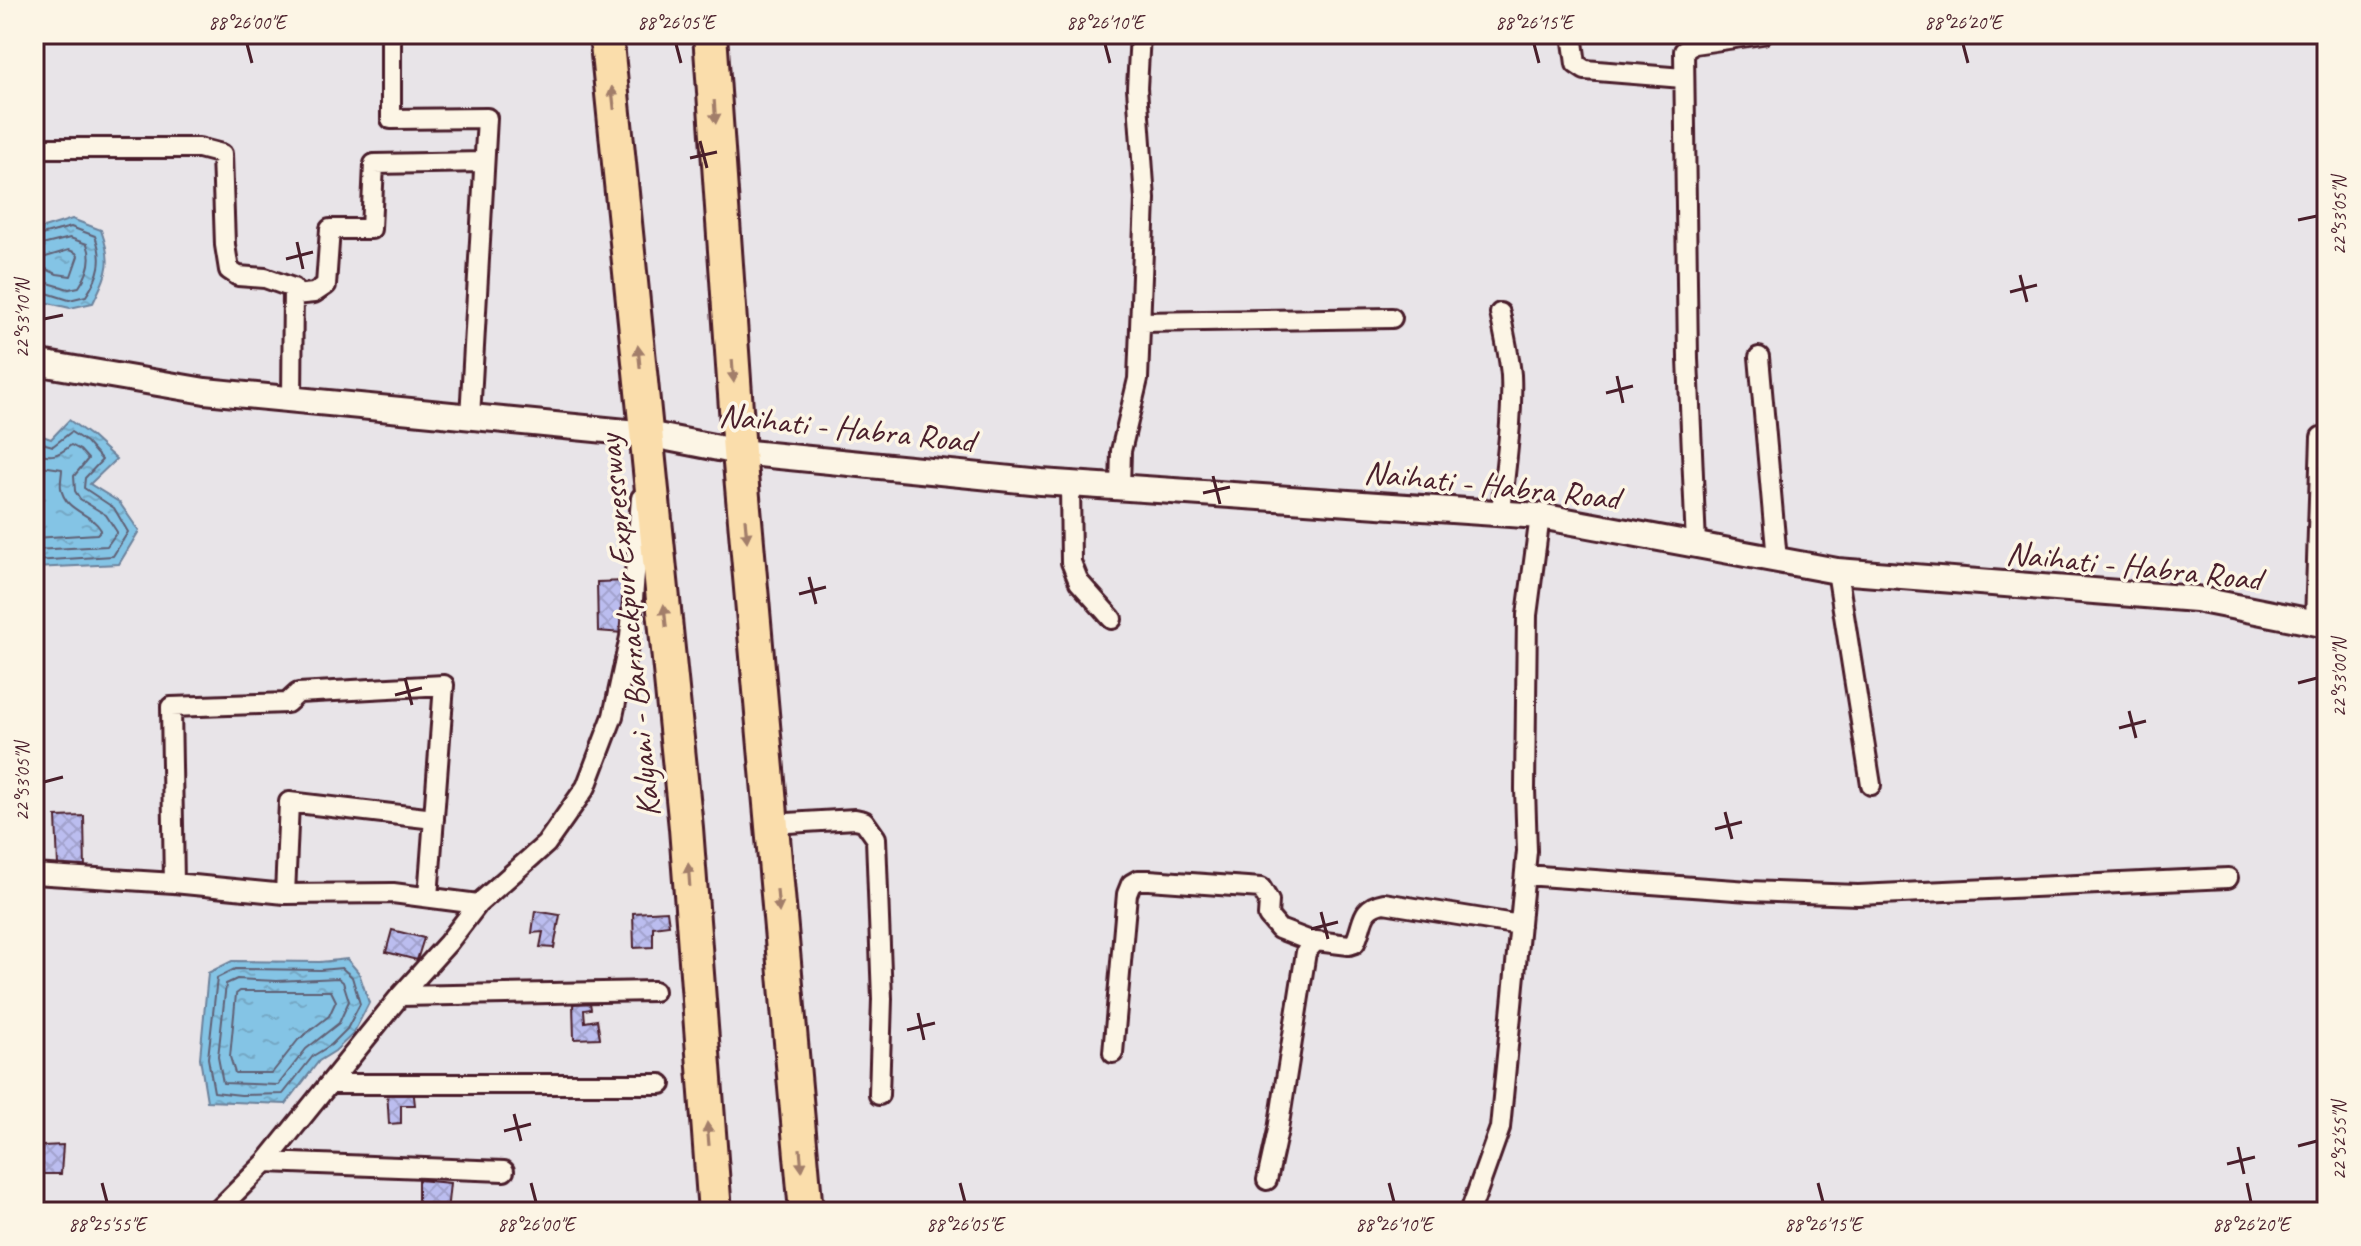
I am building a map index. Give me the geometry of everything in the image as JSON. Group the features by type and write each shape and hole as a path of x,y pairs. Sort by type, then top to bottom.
{"highway":[{"name":"Kalyani - Barrackpur Expressway","path":"606,34 686,828 715,1212"},
{"path":"710,34 739,452 806,1212"}],"main road":[{"name":"Naihati - Habra Road","path":"34,362 205,391 647,434 739,452 1070,484 1540,516 1837,571 2196,599 2321,624"}],"street":[{"path":"391,34 391,119 487,118 470,417"},
{"path":"1120,487 1121,451 1138,379 1141,322 1145,199 1137,88 1140,34"},
{"path":"1572,34 1576,64 1585,70 1683,78"},
{"path":"1696,545 1688,359 1684,51 1688,46 1762,34"},
{"path":"34,148 199,148 222,154 225,245 229,270 238,276 265,278 293,288 292,399"},
{"path":"294,295 314,293 326,285 330,229 371,229 374,164 484,162"},
{"path":"1500,313 1511,390 1501,513"},
{"path":"1141,322 1392,318"},
{"path":"1759,357 1777,560"},
{"path":"216,1212 266,1162 478,904 546,844 586,787 613,716 630,637 647,434"},
{"path":"2321,437 2321,624"},
{"path":"1070,484 1073,573 1112,619"},
{"path":"1470,1212 1500,1128 1527,851 1527,615 1540,516"},
{"path":"1837,571 1871,785"},
{"path":"174,883 171,707 287,703 298,693 444,685 428,897"},
{"path":"285,894 289,802 434,819"},
{"path":"771,824 855,819 864,821 876,838 882,999 879,1095"},
{"path":"34,874 285,894 393,893 478,904"},
{"path":"1525,875 1749,891 1858,895 2228,878"},
{"path":"1113,1053 1127,894 1131,884 1138,880 1261,888 1269,901 1268,916 1279,929 1313,942 1355,943 1366,912 1371,906 1384,903 1520,925"},
{"path":"1267,1180 1278,1130 1306,952 1313,942"},
{"path":"400,996 654,991"},
{"path":"330,1084 661,1084"},
{"path":"266,1162 504,1171"}],"water":[{"path":"72,219 101,230 108,260 93,303 70,308 40,301 34,291 34,231"},
{"path":"69,420 116,459 90,484 119,502 139,531 119,564 34,568 34,433 51,439"},
{"path":"347,959 359,973 369,1003 353,1034 319,1061 286,1104 207,1101 200,1058 208,973 232,961 320,962"}],"building":[{"path":"627,581 622,633 598,631 597,582"},
{"path":"84,816 85,870 58,866 56,817"},
{"path":"535,911 560,915 554,948 540,947 543,932 532,933"},
{"path":"667,911 669,925 653,927 653,947 634,948 633,913"},
{"path":"392,930 424,938 417,960 386,952"},
{"path":"590,1003 591,1009 584,1010 585,1022 597,1020 600,1038 574,1039 573,1004"},
{"path":"413,1088 415,1105 401,1105 401,1123 389,1124 387,1090"},
{"path":"63,1145 61,1174 39,1174 42,1146"},
{"path":"418,1180 450,1183 447,1212 418,1211"}]}
